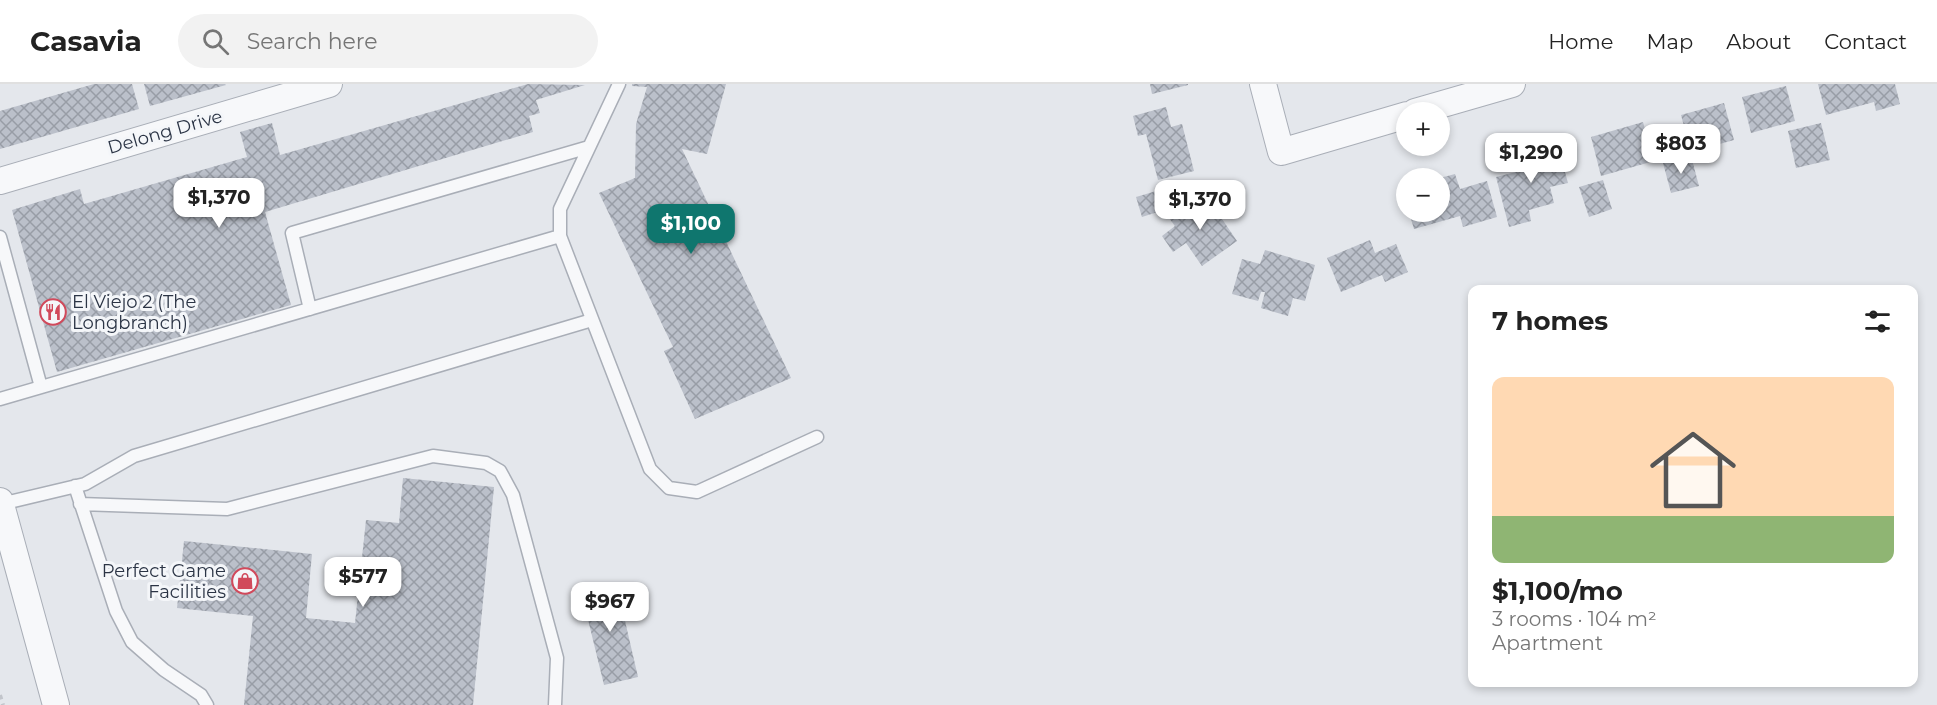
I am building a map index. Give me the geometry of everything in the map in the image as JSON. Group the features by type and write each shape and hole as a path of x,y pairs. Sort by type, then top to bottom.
{"street":[{"name":"Delong Drive","path":"0,181 329,84"},
{"path":"1263,84 1281,152 1396,118"},
{"path":"1450,102 1512,84"},
{"path":"0,502 8,559 56,705"}],"lane":[{"path":"619,84 560,209 560,236 650,469 669,488 697,492 817,437"},
{"path":"310,309 292,233 589,147"},
{"path":"0,399 560,236"},
{"path":"0,237 41,387"},
{"path":"0,502 85,484 134,456 592,320"},
{"path":"80,504 227,509 433,456 486,463 500,471 513,495 556,658 555,705"},
{"path":"75,486 116,611 132,642 164,670 201,695 207,705"}],"path":[{"path":"0,695 3,705"}],"building":[{"path":"94,84 132,84 139,109 0,149 0,111"},
{"path":"144,84 225,84 226,85 150,106"},
{"path":"528,84 585,85 536,100 540,113 529,116 533,132 265,212 291,305 57,372 12,210 80,189 84,204 247,157 240,132 272,123 280,155"},
{"path":"632,84 726,84 707,154 682,149 791,378 695,419 664,351 673,347 599,193 635,178 636,124 647,87 632,86"},
{"path":"1150,84 1188,84 1188,85 1152,94"},
{"path":"1818,84 1895,84 1900,104 1876,111 1874,102 1826,115"},
{"path":"1786,86 1795,121 1751,133 1742,97"},
{"path":"1724,103 1734,140 1691,152 1681,115"},
{"path":"1166,107 1171,127 1182,124 1194,171 1158,180 1146,134 1138,136 1133,116"},
{"path":"1643,122 1654,161 1601,176 1591,137"},
{"path":"1821,123 1830,160 1796,168 1788,131"},
{"path":"1558,147 1568,183 1550,187 1554,203 1529,210 1531,221 1509,227 1496,177 1516,172 1513,159"},
{"path":"1691,156 1699,186 1671,193 1663,163"},
{"path":"1455,174 1460,189 1487,181 1497,217 1463,227 1460,216 1450,219 1450,175"},
{"path":"1603,180 1612,209 1589,217 1579,187"},
{"path":"1163,189 1170,208 1142,217 1136,197"},
{"path":"1205,194 1237,241 1202,266 1186,243 1173,252 1162,236 1175,226 1169,218"},
{"path":"1412,222 1439,222 1414,229"},
{"path":"1370,240 1375,253 1396,244 1408,272 1385,282 1382,275 1341,292 1327,258"},
{"path":"1265,250 1315,265 1305,301 1293,298 1288,316 1261,308 1265,292 1261,292 1258,301 1232,294 1242,259 1260,264"},
{"name":"Perfect Game Facilities","path":"403,478 494,487 473,705 244,705 253,616 177,608 184,541 312,554 306,618 355,623 366,520 399,523"},
{"path":"616,582 638,677 604,685 581,591"}],"place":[{"name":"El Viejo 2 (The Longbranch)","path":"53,312"},
{"name":"Perfect Game Facilities","path":"245,581"}]}
